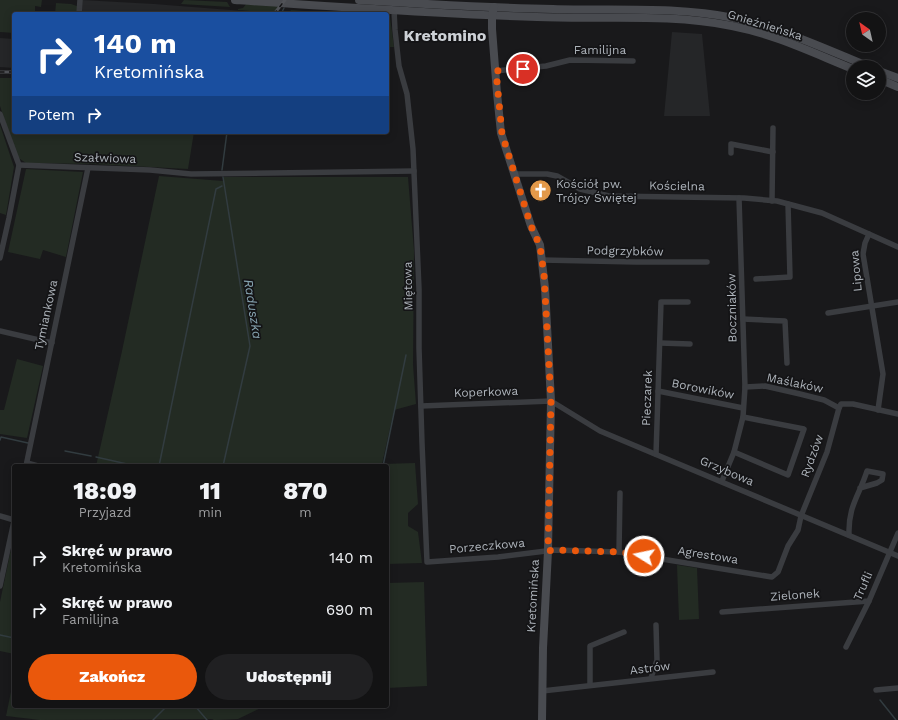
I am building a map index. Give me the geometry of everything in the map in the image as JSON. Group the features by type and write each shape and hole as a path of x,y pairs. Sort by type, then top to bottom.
{"main road":[{"name":"Gnieźnieńska","path":"235,0 394,10 494,8 671,11 715,15 772,28 852,60"},
{"name":"Gnieźnieńska","path":"360,0 494,8 552,18 666,19 709,22 767,35 846,66"},
{"name":"Kretomińska","path":"494,8 496,71 501,129 531,226 540,246 542,260 551,401 548,551 543,626 542,717"},
{"path":"886,73 898,78"},
{"path":"886,82 898,87"}],"street":[{"path":"79,12 80,0"},
{"name":"Miętowa","path":"394,10 394,30 399,66 408,101 413,149 419,281 419,348 427,562"},
{"name":"Familijna","path":"496,71 546,66 570,60 633,61"},
{"path":"0,114 19,165 0,258"},
{"path":"772,201 773,128"},
{"path":"730,153 731,144 773,152"},
{"name":"Szałwiowa","path":"19,165 150,170 191,174 414,171"},
{"name":"Tymiankowa","path":"26,464 88,168"},
{"name":"Kościelna","path":"514,174 547,174 558,176 580,189 609,196 739,198 788,204 822,213 898,248"},
{"name":"Boczniaków","path":"722,481 734,452 743,417 745,387 739,198"},
{"path":"756,279 790,277 788,204"},
{"name":"Lipowa","path":"869,234 863,254 883,374 878,410"},
{"name":"Podgrzybków","path":"542,260 706,262"},
{"name":"Pieczarek","path":"656,454 661,302 688,302"},
{"name":"Lipowa","path":"828,313 898,302"},
{"path":"743,320 785,321 787,364"},
{"path":"0,331 52,343"},
{"path":"660,343 690,344"},
{"name":"Maślaków","path":"745,387 765,386 824,400 840,406 853,404 898,414"},
{"name":"Borowików","path":"658,391 743,408"},
{"name":"Koperkowa","path":"421,406 551,401"},
{"name":"Grzybowa","path":"551,401 600,431 898,556"},
{"name":"Rydzów","path":"801,516 827,452 840,406"},
{"path":"734,452 788,475 804,429 743,417"},
{"path":"849,535 848,521 851,508 860,488"},
{"path":"619,552 620,493"},
{"path":"0,516 12,519"},
{"name":"Agrestowa","path":"548,551 619,552 772,577 778,572 788,546 798,530 801,516"},
{"path":"0,586 12,529"},
{"name":"Trufli","path":"846,647 869,601 898,532"},
{"name":"Porzeczkowa","path":"427,562 498,557 548,551"},
{"name":"Zielonek","path":"722,612 869,601"},
{"path":"651,678 657,660 656,625"},
{"path":"590,685 590,646 624,632"},
{"name":"Astrów","path":"542,690 713,672"},
{"path":"876,690 898,688"}],"shaded area":[{"path":"0,0 42,0 41,7 35,6 35,12 12,12 12,33 0,32"},
{"path":"82,0 254,12 81,12"},
{"path":"184,0 227,2 230,7 181,4"},
{"path":"56,3 77,6 77,12 55,12"},
{"path":"247,3 280,6 275,12 238,10 243,8"},
{"path":"291,10 319,12 290,12"},
{"path":"389,17 390,17 394,47 389,47"},
{"path":"672,32 702,34 710,116 664,116"},
{"path":"0,38 12,39 12,68 0,67"},
{"path":"0,78 12,78 12,134 194,134 188,169 92,164 26,163 17,157 0,106"},
{"path":"0,125 14,167 6,215 0,213"},
{"path":"26,169 83,172 66,257 43,250 40,259 8,252"},
{"path":"159,176 223,181 224,177 408,177 414,251 413,365 416,404 394,410 382,464 96,464"},
{"path":"17,359 43,366 27,438 0,434 0,410 4,410"},
{"path":"415,463 418,504 408,513 408,526 418,532 422,563 389,564 389,464 382,464"},
{"path":"12,545 12,654 0,651 0,602"},
{"path":"677,565 697,568 699,619 679,620"},
{"path":"424,582 427,686 389,688 389,583"},
{"path":"12,687 12,708 261,708 238,719 214,720 40,720 6,716"}],"waterway":[{"name":"Raduszka","path":"282,12 284,8"},
{"name":"Raduszka","path":"222,170 227,134"},
{"name":"Raduszka","path":"223,177 250,346 223,464"},
{"path":"159,464 216,189 222,186"},
{"path":"383,464 406,355"},
{"path":"0,440 1,437 28,443"},
{"path":"65,451 91,456"},
{"path":"96,457 127,464"},
{"path":"0,635 12,638"},
{"path":"880,700 896,720"},
{"path":"153,720 165,708"},
{"name":"Raduszka","path":"197,708 207,720"}],"railway":[{"path":"276,12 285,0"},
{"path":"0,72 12,72"}],"place":[{"name":"Kościół pw. Trójcy Świętej","path":"540,191"}],"district":[{"name":"Kretomino","path":"445,35"}],"route":[{"path":"523,69 496,71 497,93 502,134 531,226 540,246 544,275 551,401 548,551 619,552 644,556"}]}
